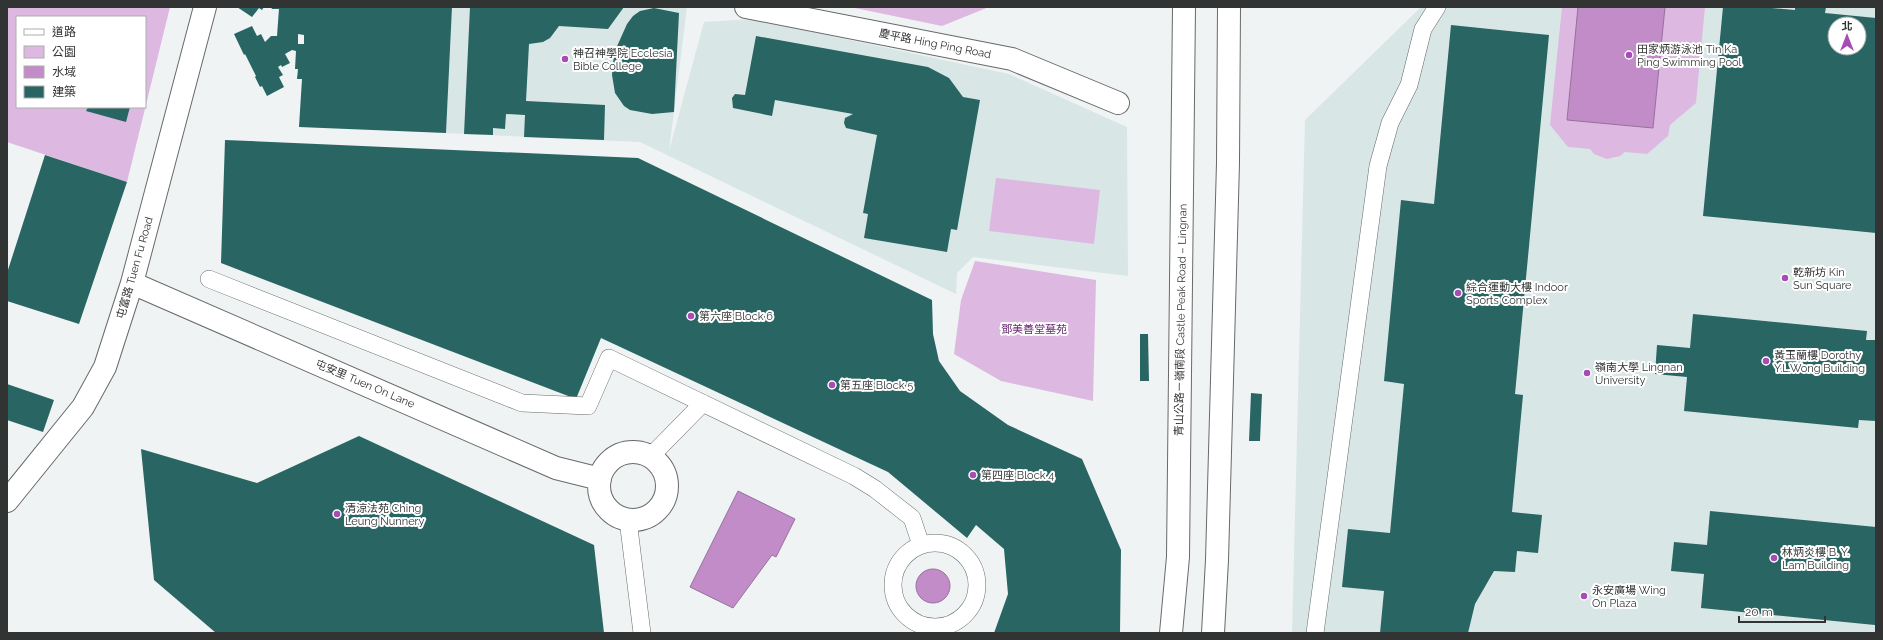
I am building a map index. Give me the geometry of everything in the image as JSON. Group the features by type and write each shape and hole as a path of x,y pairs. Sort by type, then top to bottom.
{"street":[{"name":"屯富路 Tuen Fu Road","path":"7,501 68,427 97,385 114,344 132,283 205,7"},
{"name":"慶平路 Hing Ping Road","path":"746,7 1012,58 1118,103"},
{"name":"青山公路－嶺南段 Castle Peak Road – Lingnan","path":"1171,633 1178,550 1184,7"},
{"path":"1213,633 1217,560 1228,171 1229,7"},
{"name":"屯安里 Tuen On Lane","path":"132,283 556,468 600,479"},
{"path":"630,452 640,453 650,457 659,465 665,475 667,486 665,497 660,507 651,515 640,519 628,520 618,517 608,510 602,501 599,490 600,479 603,469 610,460 619,455 630,452"}],"lane":[{"path":"1315,633 1378,166 1390,123 1409,85 1423,30 1437,7"},
{"path":"209,279 522,403 588,406 609,358 854,476 875,489 912,518 921,545"},
{"path":"650,457 703,403"},
{"path":"628,520 642,633"},
{"path":"935,543 950,546 962,553 971,564 976,578 976,592 972,606 951,629 923,626 911,621 901,612 895,600 892,587 894,573 904,557 921,545 935,543"}],"shaded area":[{"path":"452,7 687,7 669,151 704,22 752,19 1009,74 1127,127 1128,276 973,257 957,273 956,294 640,142 446,133"},
{"name":"嶺南大學 Lingnan University","path":"1421,7 1876,7 1876,633 1292,633 1305,120"}],"green space":[{"path":"7,7 170,7 146,105 146,16 16,16 16,108 145,108 127,182 7,142"},
{"path":"850,7 989,7 942,26"},
{"name":"田家炳游泳池 Tin Ka Ping Swimming Pool","path":"1562,7 1705,7 1696,103 1670,125 1668,136 1647,154 1625,152 1620,156 1607,159 1594,154 1590,149 1568,147 1550,125"},
{"path":"996,178 1100,190 1094,244 989,231"},
{"name":"鄧美善堂墓苑","path":"975,261 1096,280 1093,401 1001,381 954,354 961,300"}],"water":[{"path":"1578,7 1665,7 1653,128 1567,120"},
{"path":"738,491 795,519 776,557 772,555 733,608 690,587"},
{"path":"933,569 939,570 945,574 949,580 949,592 945,598 939,602 933,603 927,602 921,598 917,592 916,586 917,580 921,574 927,570"}],"building":[{"path":"237,7 264,7 262,10 259,8 252,17"},
{"path":"271,7 452,7 446,133 299,127 302,79 297,79 298,69 295,69 296,51 292,50 285,54 290,63 282,67 281,65 278,67 283,75 279,77 284,87 267,96 262,86 260,87 255,77 256,76 234,34 252,26 257,36 261,34 265,42 271,36 277,36 279,9 272,9","holes":["298,34 304,35 304,44 298,44"]},
{"path":"470,7 624,7 608,29 559,26 550,38 543,42 529,44 526,101 605,105 604,140 524,137 525,115 506,114 505,129 493,128 493,135 464,134"},
{"path":"1723,7 1760,7 1795,10 1795,7 1826,7 1825,13 1856,16 1827,16 1827,56 1867,56 1867,17 1876,18 1876,233 1703,216"},
{"path":"654,8 679,13 674,112 652,114 630,110 624,106 615,93 612,75 614,53 627,24 633,16 640,11"},
{"path":"1451,25 1549,35 1515,394 1523,395 1512,512 1542,515 1538,553 1517,551 1515,572 1494,571 1475,604 1468,633 1380,633 1384,591 1342,587 1348,529 1390,533 1404,384 1384,381 1401,200 1434,204"},
{"path":"756,36 928,67 949,78 963,97 980,100 957,230 951,229 947,252 864,238 868,214 863,213 877,135 846,128 844,123 845,118 853,114 775,100 772,116 733,108 732,98 735,94 745,95"},
{"path":"88,108 130,108 126,122 86,111"},
{"path":"225,140 638,158 932,300 933,334 939,361 960,391 1008,425 1082,459 1121,550 1120,633 994,633 1008,594 1004,549 976,525 967,538 888,472 601,338 576,399 221,263"},
{"path":"45,155 127,182 79,324 7,301 7,273"},
{"name":"黃玉蘭樓 Dorothy Y.L.Wong Building","path":"1693,314 1867,331 1866,340 1876,340 1876,421 1859,420 1858,428 1684,411 1687,377 1655,374 1657,345 1690,348"},
{"path":"1140,334 1148,334 1149,381 1140,381"},
{"path":"7,384 54,400 43,432 7,420"},
{"path":"1251,393 1262,394 1260,441 1249,441"},
{"name":"清涼法苑 Ching Leung Nunnery","path":"359,436 594,545 604,633 216,633 154,580 141,449 257,483"},
{"name":"林炳炎樓 B. Y. Lam Building","path":"1710,511 1876,527 1875,625 1701,608 1704,574 1671,571 1674,542 1707,545"}],"place":[{"name":"田家炳游泳池 Tin Ka Ping Swimming Pool","path":"1629,55"},
{"name":"神召神學院 Ecclesia Bible College","path":"565,59"},
{"name":"乾新坊 Kin Sun Square","path":"1785,278"},
{"name":"綜合運動大樓 Indoor Sports Complex","path":"1458,293"},
{"name":"第六座 Block 6","path":"691,316"},
{"name":"黃玉蘭樓 Dorothy Y.L.Wong Building","path":"1766,361"},
{"name":"嶺南大學 Lingnan University","path":"1587,373"},
{"name":"第五座 Block 5","path":"832,385"},
{"name":"第四座 Block 4","path":"973,475"},
{"name":"清涼法苑 Ching Leung Nunnery","path":"337,514"},
{"name":"林炳炎樓 B. Y. Lam Building","path":"1774,558"},
{"name":"永安廣場 Wing On Plaza","path":"1584,596"}]}
